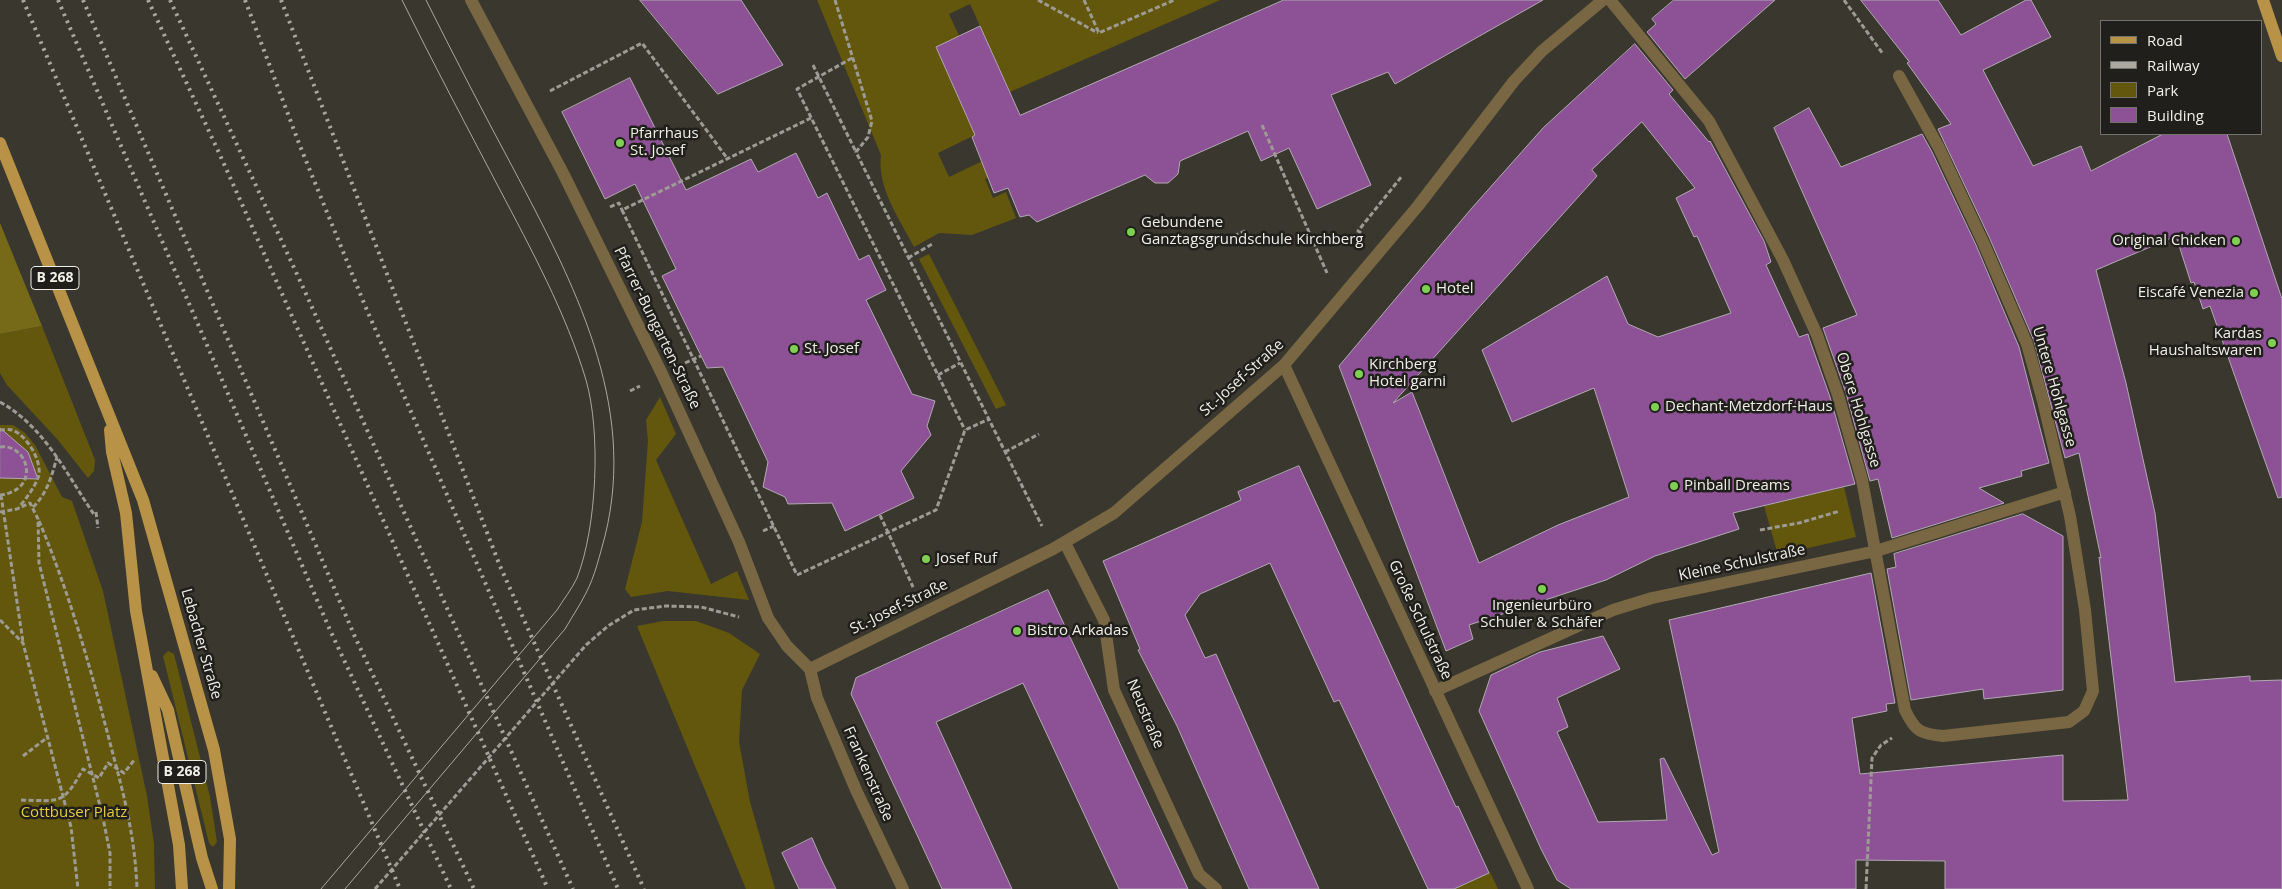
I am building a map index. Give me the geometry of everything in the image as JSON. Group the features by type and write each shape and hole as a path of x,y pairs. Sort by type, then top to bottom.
{"main road":[{"path":"2263,0 2282,56"},
{"name":"Lebacher Straße","path":"0,143 142,500 214,750 230,839 229,889"},
{"name":"Lebacher Straße","path":"108,415 112,452 126,513 136,611 179,845 182,889"},
{"name":"B 268","path":"144,658 168,710 200,850 212,889"}],"street":[{"name":"Pfarrer-Bungarten-Straße","path":"471,0 578,202 662,374 739,542 768,618 787,646 810,669"},
{"name":"St.-Josef-Straße","path":"810,669 1065,543 1114,513 1284,365 1418,206 1514,81 1542,51 1603,0"},
{"name":"Obere Hohlgasse","path":"1610,0 1709,121 1783,260 1817,335 1838,395 1862,480 1905,710 1912,725"},
{"name":"Untere Hohlgasse","path":"1899,76 1939,148 1983,242 2027,344 2065,492 2085,610 2093,691 2084,711 2069,722 1943,736 1925,734 1912,725"},
{"name":"Große Schulstraße","path":"1284,365 1528,889"},
{"name":"Kleine Schulstraße","path":"1435,691 1613,610 1652,598 1876,551 2065,492"},
{"name":"Neustraße","path":"1065,543 1104,620 1114,690 1199,874 1216,889"},
{"name":"Frankenstraße","path":"810,669 817,698 856,790 903,889"}],"path":[{"path":"835,0 872,121 868,137 856,152"},
{"path":"1038,0 1099,33"},
{"path":"1084,0 1099,33"},
{"path":"1099,33 1174,0"},
{"path":"1844,0 1899,76"},
{"path":"526,103 642,43 727,158"},
{"path":"852,58 797,89 965,430"},
{"path":"813,65 1053,549"},
{"path":"622,210 811,118"},
{"path":"1262,125 1339,301"},
{"path":"1366,238 1358,231 1402,176"},
{"path":"615,205 619,203 797,575 936,510 965,430 989,419"},
{"path":"1234,236 1247,230"},
{"path":"908,258 934,243"},
{"path":"685,363 701,356"},
{"path":"938,375 960,363"},
{"path":"0,402 15,410 39,433 95,516"},
{"path":"0,430 12,430 22,436 31,446 37,458 39,476 17,509"},
{"path":"1005,452 1039,434"},
{"path":"0,447 16,451 24,461 27,474 23,486 13,492 0,495 2,512 15,580 23,643 71,827 78,889"},
{"path":"33,507 40,501 47,487 57,457"},
{"path":"736,470 745,466"},
{"path":"2,512 17,509 30,502 54,557 79,633 130,820 136,852 137,889"},
{"path":"1760,530 1799,523 1842,511"},
{"path":"880,515 900,559"},
{"path":"38,519 39,563 110,853 110,889"},
{"path":"765,530 774,526"},
{"path":"375,889 577,658 586,645 608,626 634,610 666,606 701,607 753,620 775,629"},
{"path":"0,620 23,643"},
{"path":"1866,889 1872,758 1881,745 1912,725"},
{"path":"23,756 48,737"},
{"path":"21,800 54,801 62,798 71,791 83,768 99,778 108,763 124,773"}],"green space":[{"path":"817,0 1220,0 1010,92 970,4 949,14 959,36 936,47 975,135 938,153 949,177 991,157 998,173 985,179 993,198 1006,192 1016,218 972,235 939,233 914,247 890,202 882,179 881,155"},
{"path":"929,254 1006,405 996,409 919,259"},
{"path":"42,326 95,460 94,471 88,478 58,440 7,385 0,373 0,334"},
{"path":"660,397 676,434 656,460 711,584 737,571 749,600 668,591 631,597 625,589 642,522 648,441 646,420"},
{"name":"Cottbuser Platz","path":"0,425 13,425 25,433 35,445 62,497 72,501 103,591 147,796 154,844 155,889 0,889"},
{"path":"1844,487 1856,537 1778,555 1764,506"},
{"path":"663,621 696,621 729,633 760,654 742,690 739,742 750,802 775,889 746,889 637,626"},
{"path":"168,651 174,654 210,797 217,842 213,847 209,843 163,656"},
{"path":"1490,872 1498,889 1454,889"}],"shaded area":[{"path":"0,223 42,326 0,334"}],"building":[{"path":"640,0 741,0 783,65 718,94"},
{"path":"1284,0 1543,0 1395,84 1388,72 1331,95 1371,185 1317,209 1289,148 1261,161 1248,131 1180,161 1178,174 1168,183 1155,183 1145,175 1037,222 1029,215 1020,217 1008,188 994,193 972,137 975,135 936,47 980,26 1020,115"},
{"path":"1674,0 1775,0 1685,79 1647,32 1656,24 1652,19"},
{"path":"1861,0 1938,0 1961,35 2026,0 2031,0 2051,37 1983,70 2033,166 2081,146 2091,171 2161,135 2227,135 2282,299 2282,497 2278,498 2210,306 2203,309 2194,282 2191,283 2176,236 2096,270 2126,383 2155,513 2175,682 2250,676 2250,681 2282,680 2282,889 1945,889 1945,861 1856,860 1856,889 1571,889 1557,880 1541,849 1479,711 1491,675 1540,652 1603,636 1620,669 1557,698 1568,727 1557,732 1598,822 1667,820 1660,759 1664,758 1712,855 1719,852 1669,620 1871,573 1895,703 1886,704 1887,711 1852,718 1860,774 2063,755 2063,801 2128,800 2099,557 2101,558 2079,453 2065,458 2034,341 1990,239 1938,129 1951,124 1907,63 1909,62"},
{"path":"1635,44 1673,90 1669,94 1710,141 1764,241 1771,262 1766,265 1799,337 1808,334 1830,397 1855,484 1733,513 1739,529 1655,556 1606,580 1469,625 1473,639 1446,651 1339,366 1471,209 1543,128","holes":["1642,122 1695,188 1676,198 1694,237 1697,236 1731,313 1658,337 1628,324 1607,276 1482,350 1512,422 1594,388 1629,497 1558,525 1479,563 1412,392 1393,403 1597,176 1592,170"]},
{"name":"St. Josef","path":"630,78 686,190 751,159 758,172 796,153 818,198 827,193 859,260 869,255 886,290 866,300 912,394 935,401 927,426 931,435 901,471 914,498 845,531 832,503 788,504 785,497 763,487 768,462 723,367 707,368 662,276 676,269 635,184 605,199 562,112"},
{"path":"1809,108 1841,167 1922,134 1932,152 1976,245 2019,347 2049,463 2021,471 2022,476 1979,488 2004,503 1892,538 1878,479 1870,481 1846,393 1823,328 1857,315 1774,128"},
{"path":"0,428 28,452 38,479 0,478"},
{"path":"1299,466 1456,807 1458,806 1489,873 1454,889 1428,889 1339,700 1334,702 1270,563 1200,594 1185,615 1205,658 1216,654 1319,889 1249,889 1177,726 1138,650 1140,649 1103,561 1241,500 1238,492"},
{"path":"2023,514 2063,536 2063,690 1984,699 1983,689 1911,700 1887,569 1896,567 1894,554"},
{"path":"1048,590 1188,889 1119,889 1023,683 936,722 1012,889 942,889 851,694 856,678"},
{"path":"812,838 836,889 799,889 782,853"}],"tram line":[{"path":"321,889 557,610 577,578 584,557 593,507 595,479 594,426 591,401 578,355 558,306 535,258 402,0"},
{"path":"345,889 565,629 584,598 595,572 605,536 613,487 613,438 606,391 594,345 577,299 536,211 426,0"}],"railway":[{"path":"23,0 400,889"},
{"path":"58,0 330,630 451,889"},
{"path":"83,0 355,637 474,889"},
{"path":"148,0 220,155 548,889"},
{"path":"170,0 302,285 573,889"},
{"path":"245,0 300,146 366,308 618,889"},
{"path":"281,0 500,566 644,889"}],"place":[{"name":"Pfarrhaus St. Josef","path":"620,143"},
{"name":"Gebundene Ganztagsgrundschule Kirchberg","path":"1131,232"},
{"name":"Original Chicken","path":"2236,241"},
{"name":"Hotel","path":"1426,289"},
{"name":"Eiscafé Venezia","path":"2254,293"},
{"name":"Kardas Haushaltswaren","path":"2272,343"},
{"name":"St. Josef","path":"794,349"},
{"name":"Kirchberg Hotel garni","path":"1359,374"},
{"name":"Dechant-Metzdorf-Haus","path":"1655,407"},
{"name":"Pinball Dreams","path":"1674,486"},
{"name":"Josef Ruf","path":"926,559"},
{"name":"Ingenieurbüro Schuler & Schäfer","path":"1542,589"},
{"name":"Bistro Arkadas","path":"1017,631"}]}
